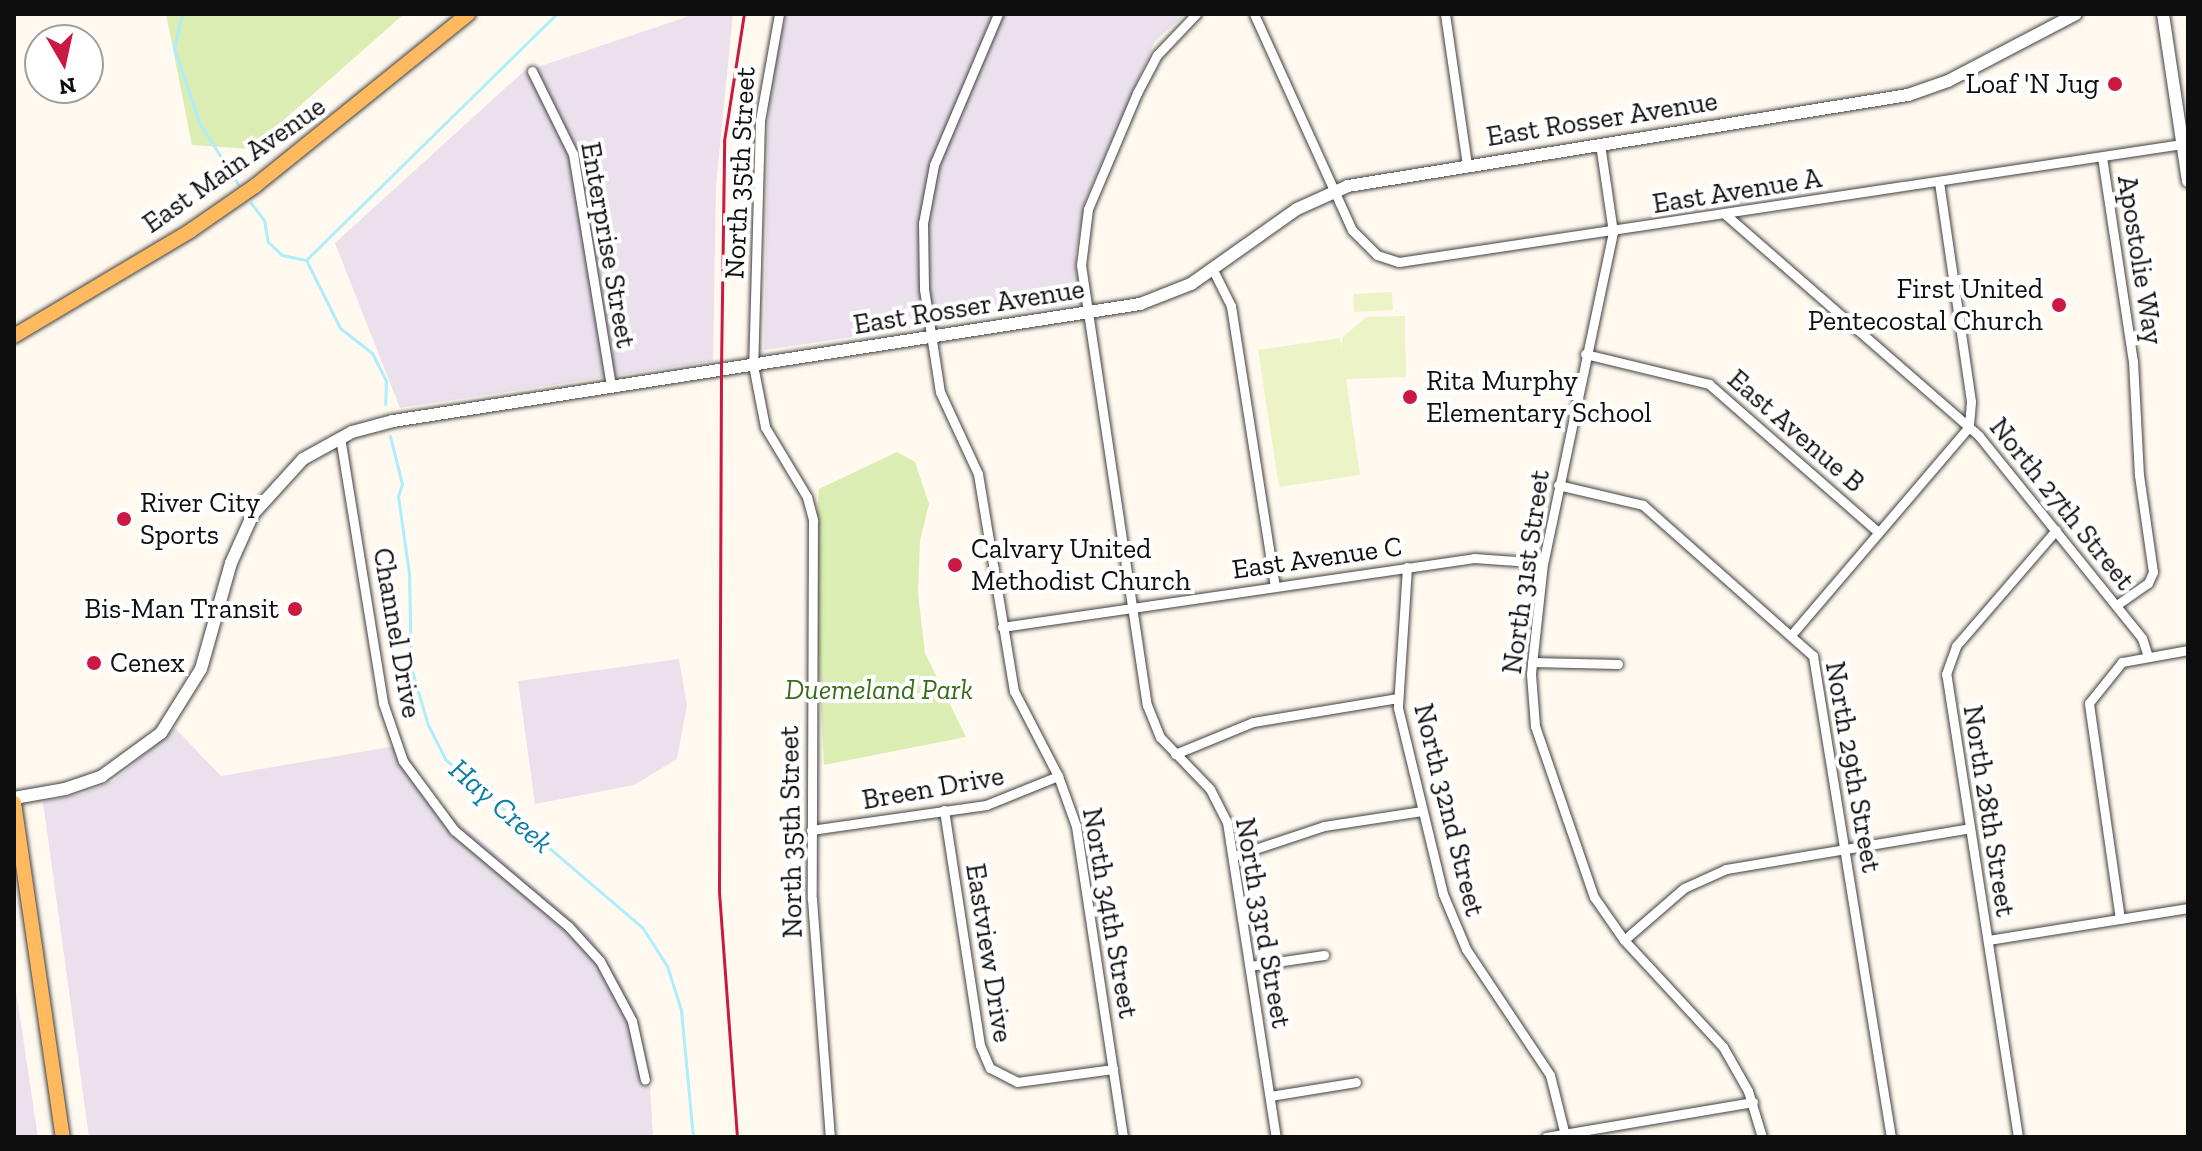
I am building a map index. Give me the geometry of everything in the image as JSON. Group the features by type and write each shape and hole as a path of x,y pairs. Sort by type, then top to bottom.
{"main road":[{"name":"East Main Avenue","path":"14,336 190,231 255,186 468,14"},
{"path":"14,801 63,1137"}],"street":[{"name":"North 35th Street","path":"779,14 760,121 753,365 768,435 812,512 811,830 818,1001 830,1137"},
{"name":"North 34th Street","path":"998,14 930,182 921,257 940,392 978,474 1014,691 1058,776 1079,839 1123,1137"},
{"name":"North 33rd Street","path":"1196,14 1149,68 1093,197 1081,246 1088,313 1149,715 1175,754 1217,800 1234,856 1276,1137"},
{"name":"East Avenue A","path":"1254,14 1357,239 1377,255 1399,262 2182,144"},
{"path":"1445,14 1467,164"},
{"name":"East Rosser Avenue","path":"14,801 102,776 161,733 201,669 231,563 253,514 292,468 340,437 393,421 1088,313 1153,300 1213,270 1297,209 1333,191 1467,164 1908,95 1948,81 2076,14"},
{"path":"2163,14 2188,181"},
{"name":"Enterprise Street","path":"532,71 573,154 611,387"},
{"name":"North 31st Street","path":"1600,144 1613,232 1543,563 1532,662 1533,713 1545,764 1584,876 1624,940 1723,1047 1753,1102 1762,1137"},
{"name":"Apostolie Way","path":"2102,157 2134,371 2141,484 2153,576 2116,605"},
{"name":"North 27th Street","path":"1939,182 1971,402 1969,427 2142,638 2148,657"},
{"path":"1726,215 1969,427"},
{"path":"1213,270 1231,306 1275,587"},
{"name":"East Avenue B","path":"1585,354 1709,384 1878,532"},
{"name":"North 29th Street","path":"1891,1137 1816,664 1792,634 1969,427"},
{"name":"Channel Drive","path":"340,437 383,703 403,761 454,830 569,927 600,961 632,1021 645,1080"},
{"path":"1558,485 1643,505 1792,634"},
{"name":"North 28th Street","path":"2018,1137 1946,682 1948,659 2056,530"},
{"name":"East Avenue C","path":"1002,627 1407,567 1497,557 1543,563"},
{"name":"North 32nd Street","path":"1407,567 1398,698 1422,811 1453,922 1550,1075 1564,1131"},
{"path":"2120,919 2089,703 2116,667 2188,650"},
{"path":"1532,662 1618,664"},
{"path":"1175,754 1253,722 1398,698"},
{"name":"Breen Drive","path":"811,830 998,803 1058,776"},
{"name":"Eastview Drive","path":"944,810 980,1045 990,1068 1017,1082 1113,1069"},
{"path":"1234,856 1324,826 1422,811"},
{"path":"1624,940 1671,897 1711,874 1845,847 1970,828"},
{"path":"1988,940 2188,908"},
{"path":"1250,966 1324,955"},
{"path":"1270,1096 1356,1082"},
{"path":"1546,1137 1564,1131 1753,1102"}],"shaded area":[{"path":"695,14 733,14 716,186 713,361 400,408 335,243 523,72"},
{"path":"787,14 1186,14 1155,41 1086,198 1075,256 1082,303 764,350 769,83"},
{"path":"679,659 687,705 677,759 634,785 535,804 518,681"},
{"path":"175,728 221,776 401,745 440,806 590,935 636,1012 649,1070 653,1137 89,1137 43,802 84,793 115,780"},
{"path":"14,977 38,1137 14,1137"}],"green space":[{"path":"166,14 404,14 251,149 192,145"},
{"path":"1392,292 1393,310 1354,312 1353,294"},
{"path":"1405,316 1406,377 1346,379 1360,475 1279,487 1258,350 1340,338 1342,348 1342,338 1366,317"},
{"name":"Duemeland Park","path":"897,452 915,462 929,504 920,541 918,594 925,653 966,737 824,765 813,557 819,489"}],"waterway":[{"name":"Hay Creek","path":"182,14 174,49 200,124 238,184"},
{"path":"306,260 556,14"},
{"name":"Hay Creek","path":"251,203 264,220 268,242 282,255 306,260 340,328 372,353 386,381 385,404"},
{"name":"Hay Creek","path":"390,436 402,484 398,496 409,573 411,668 428,725 445,759 642,927 667,966 681,1010 693,1137"}],"railway":[{"path":"737,1137 719,891 721,369 724,141 744,14"}],"place":[{"name":"Loaf 'N Jug","path":"2115,84"},
{"name":"First United Pentecostal Church","path":"2059,305"},
{"name":"Rita Murphy Elementary School","path":"1410,397"},
{"name":"River City Sports","path":"124,519"},
{"name":"Calvary United Methodist Church","path":"955,565"},
{"name":"Bis-Man Transit","path":"295,609"},
{"name":"Cenex","path":"94,663"}]}
